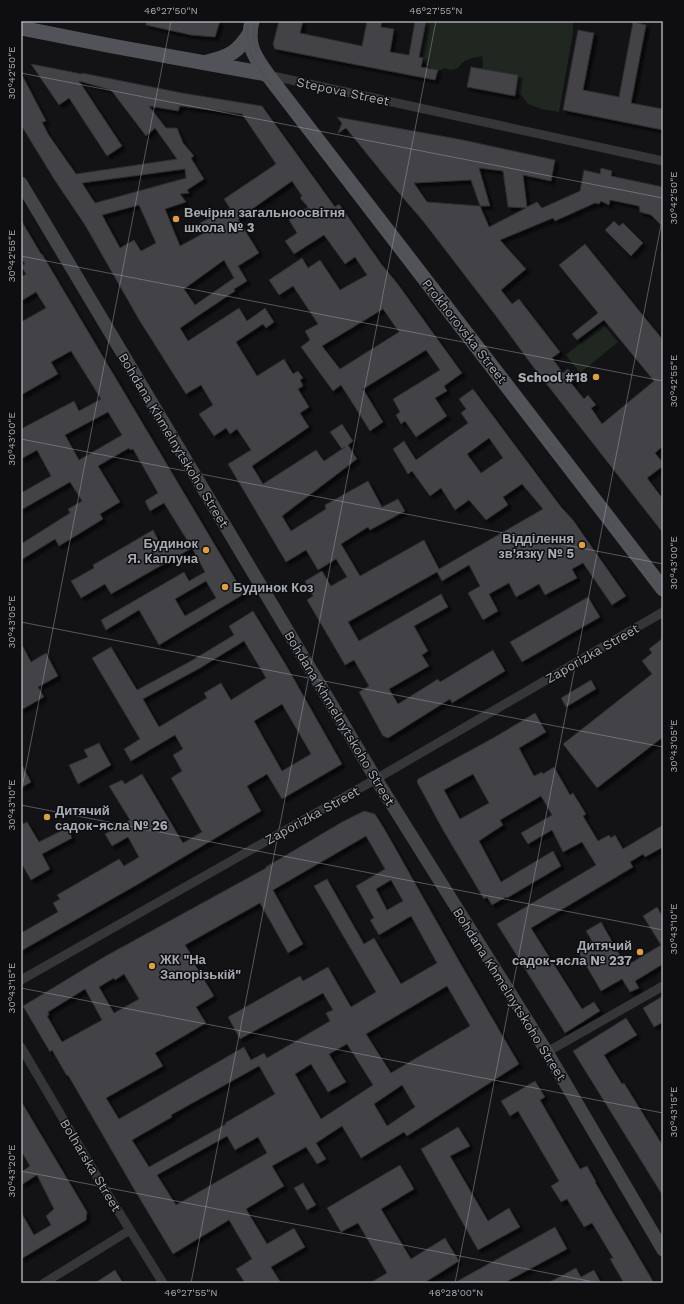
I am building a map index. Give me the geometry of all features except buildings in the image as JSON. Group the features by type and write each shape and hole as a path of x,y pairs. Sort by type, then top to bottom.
{"main road":[{"path":"204,63 232,53 241,46 251,27"},
{"name":"Prokhorovska Street","path":"251,27 250,43 256,59 663,589"},
{"name":"Stepova Street","path":"21,28 267,74"},
{"name":"Bohdana Khmelnytskoho Street","path":"21,184 376,779 547,1052 663,1250"}],"street":[{"name":"Stepova Street","path":"267,74 663,161"},
{"name":"Zaporizka Street","path":"21,980 376,779 663,612"},
{"path":"547,1052 663,986"},
{"name":"Bolharska Street","path":"21,1047 99,1180 163,1283"},
{"path":"44,1283 130,1230"}],"shaded area":[{"path":"421,21 573,21 573,33 559,112 541,109 528,104 521,95 473,82 483,67 482,56 468,59 458,68 451,70 445,68 433,70 421,61"},
{"path":"603,324 618,342 580,373 566,355"}],"tram line":[{"path":"249,21 247,36 248,43 255,62 263,74 663,593"},
{"path":"255,21 254,38 258,56"}],"place":[{"name":"Вечірня загальноосвітня школа № 3","path":"176,219"},
{"name":"School #18","path":"596,377"},
{"name":"Відділення зв'язку № 5","path":"582,545"},
{"name":"Будинок Я. Каплуна","path":"206,550"},
{"name":"Будинок Коз","path":"225,587"},
{"name":"Дитячий садок-ясла № 26","path":"47,817"},
{"name":"Дитячий садок-ясла № 237","path":"640,952"},
{"name":"ЖК \"На Запорізькій\"","path":"152,966"}]}
